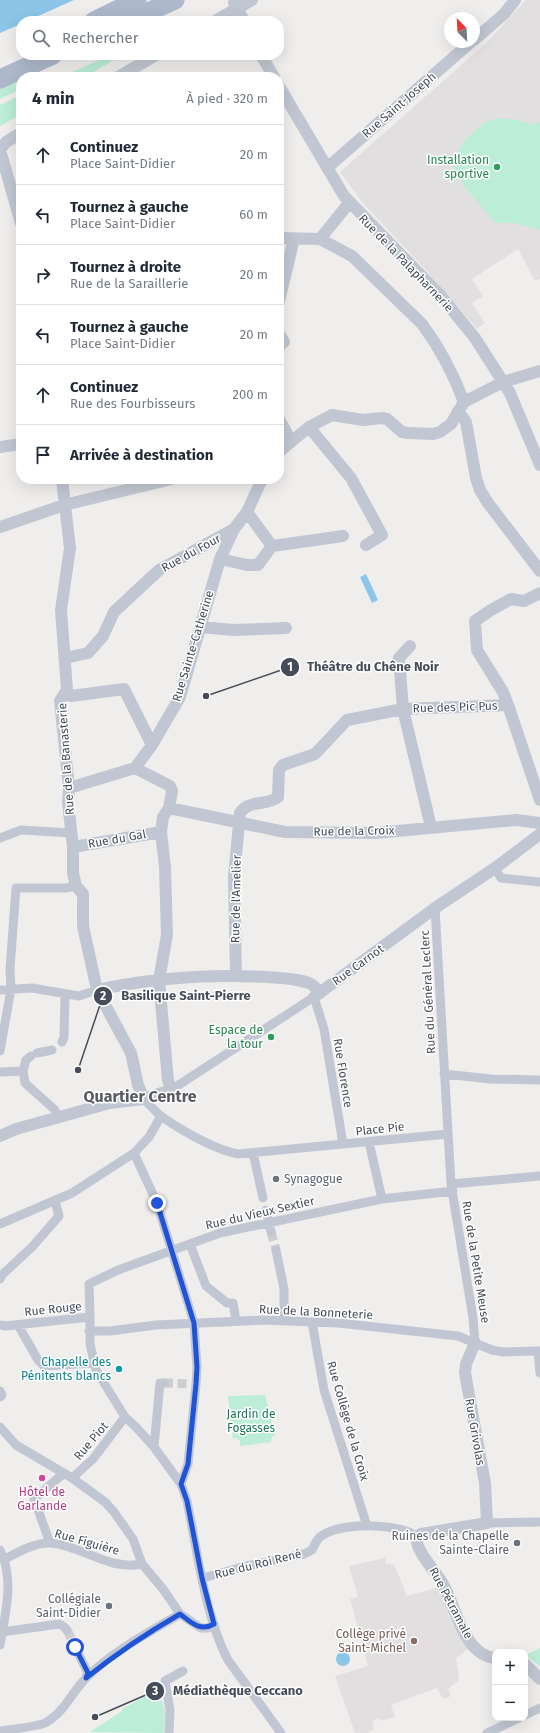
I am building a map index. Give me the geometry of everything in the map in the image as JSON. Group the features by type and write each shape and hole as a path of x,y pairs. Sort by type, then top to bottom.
{"main road":[{"path":"104,16 137,0"},
{"path":"139,16 175,0"},
{"path":"0,65 16,58"},
{"path":"17,72 42,60"},
{"path":"0,80 16,72"}],"street":[{"path":"222,16 236,6 252,0"},
{"path":"480,35 504,14 515,0"},
{"path":"236,6 241,16"},
{"name":"Rue Saint-Joseph","path":"327,168 464,48"},
{"path":"127,72 147,60"},
{"path":"264,60 271,72"},
{"path":"284,95 327,168"},
{"path":"16,136 6,142 0,150 16,206"},
{"name":"Rue de la Palapharnerie","path":"327,168 349,203 440,295 475,338 510,393 540,465"},
{"path":"320,239 349,203"},
{"path":"284,238 320,239 352,256 422,324 448,363 466,422 476,478 480,490 488,503 540,571"},
{"path":"284,280 294,239"},
{"path":"284,447 309,427 332,415 363,420 382,418 387,419 402,432 434,439 446,428 461,406 503,382 540,371"},
{"path":"309,427 351,478 382,535 366,546"},
{"path":"284,428 291,441"},
{"path":"0,447 16,445"},
{"name":"Rue de la Banasterie","path":"62,484 70,548 61,610 67,690 60,701 69,788 68,802 73,847 73,873 76,886 82,894 83,926 97,990 131,1053 138,1085 144,1099"},
{"path":"0,527 64,505 153,484"},
{"name":"Rue Sainte-Catherine","path":"135,768 152,745 180,697 220,559 234,529 248,512 260,484"},
{"path":"248,512 272,546"},
{"name":"Rue du Four","path":"65,658 88,653 103,636 114,612 159,570 234,529"},
{"path":"220,559 247,565 258,565 272,546 343,536"},
{"path":"540,593 524,601 511,600 491,610 475,621 477,650 503,692 540,800"},
{"path":"200,627 234,630 286,628"},
{"path":"410,646 399,658 403,709 431,827"},
{"path":"65,694 71,696 124,689 152,745"},
{"name":"Rue des Pic Pus","path":"239,823 240,813 243,809 253,804 278,797 279,770 283,765 315,754 347,720 403,709 508,705"},
{"path":"0,1136 16,1129 119,1101 144,1099 171,1090 168,1080 159,980 167,935 165,867 161,832 163,817 169,808 172,791 170,786 135,768 69,788"},
{"name":"Rue de la Croix","path":"169,808 285,832 376,833 516,820 540,822"},
{"name":"Rue de l'Amelier","path":"236,975 234,876 239,823"},
{"path":"0,838 20,830 71,833"},
{"name":"Rue du Gal","path":"73,847 161,832"},
{"name":"Rue Carnot","path":"171,1090 317,995 435,908 495,868 540,834"},
{"path":"495,868 501,878 540,882"},
{"path":"0,1051 11,989 10,969 16,888 66,888 76,886"},
{"name":"Rue du Général Leclerc","path":"435,908 448,1134"},
{"path":"0,990 32,988 80,996 97,990 127,984 159,980 236,975 293,979 309,983 316,987 317,995"},
{"path":"62,1042 64,1037 63,994"},
{"name":"Rue Florence","path":"317,995 343,1144"},
{"path":"52,1050 34,1055 26,1060 22,1071 25,1083 55,1110 58,1118"},
{"path":"0,1072 22,1071"},
{"path":"444,1074 491,1079 540,1080"},
{"name":"Place Pie","path":"144,1099 162,1116 226,1152 238,1154 448,1134"},
{"path":"0,1224 72,1193 136,1151 150,1137 162,1116"},
{"name":"Rue de la Petite Meuse","path":"448,1134 452,1187 473,1318 475,1343"},
{"path":"369,1142 382,1200"},
{"path":"136,1151 157,1203 194,1323 197,1367 193,1384 188,1464 181,1484"},
{"path":"253,1153 263,1198"},
{"path":"452,1187 540,1176"},
{"name":"Rue du Vieux Sextier","path":"90,1317 89,1284 118,1270 220,1233 269,1222 452,1187"},
{"path":"0,1279 2,1274 33,1246 59,1216 55,1201"},
{"path":"266,1210 271,1232"},
{"path":"190,1244 206,1286 227,1303 232,1303 236,1321"},
{"path":"276,1250 284,1289 284,1320"},
{"name":"Rue Rouge","path":"0,1325 18,1325 90,1317 89,1331 93,1362"},
{"name":"Rue de la Bonneterie","path":"89,1331 194,1323 284,1320 338,1323 458,1336 492,1350 503,1352 539,1351"},
{"name":"Rue Collège de la Croix","path":"312,1322 324,1390 367,1526"},
{"path":"18,1325 38,1360 44,1366 93,1362 125,1417 154,1447 181,1484 187,1501 202,1578 222,1649 228,1660 281,1733"},
{"name":"Rue Grivolas","path":"475,1343 466,1364 465,1373 485,1483 487,1523"},
{"path":"539,1351 540,1373"},
{"path":"154,1447 160,1383 164,1383"},
{"path":"0,1391 2,1395 0,1397"},
{"name":"Rue Piot","path":"72,1478 93,1459 125,1417"},
{"path":"0,1427 16,1445 93,1492 114,1512 133,1539 142,1564 163,1589 180,1614 201,1628 208,1628 214,1624"},
{"path":"50,1543 34,1499 64,1473"},
{"path":"418,1537 421,1534 487,1523 540,1522"},
{"name":"Rue du Roi René","path":"202,1578 242,1567 304,1554 312,1550 316,1541 323,1535 336,1530 378,1526 408,1531 418,1537"},
{"name":"Rue Pétramale","path":"418,1537 417,1542 420,1550 444,1586 466,1635 483,1656 492,1658"},
{"name":"Rue Figuière","path":"5,1559 38,1545 50,1543 66,1546 108,1562 133,1566 142,1564"},
{"path":"0,1550 5,1559 4,1576 7,1594 0,1644"},
{"path":"0,1730 44,1723 56,1715 86,1678 149,1632 180,1614"},
{"path":"2,1632 59,1624 67,1630"},
{"path":"75,1647 88,1673 86,1678"},
{"path":"528,1667 540,1680"},
{"path":"169,1733 170,1710 165,1681 183,1671"},
{"path":"528,1714 540,1708"},
{"path":"488,1733 513,1721"}],"shaded area":[{"path":"526,0 540,0 540,279 535,281 518,249 472,279 483,296 472,303 485,323 477,329 423,267 363,203 340,172 485,44"},
{"name":"Collège privé Saint-Michel","path":"385,1558 386,1564 394,1564 407,1596 442,1586 470,1648 456,1658 459,1677 458,1681 448,1689 451,1696 443,1699 437,1688 391,1705 395,1717 380,1721 379,1718 372,1721 374,1729 367,1733 355,1733 335,1676 368,1666 350,1599 358,1597 349,1566"}],"green space":[{"path":"99,60 114,60 94,72 72,72"},
{"path":"16,83 16,91 0,99 0,85"},
{"path":"16,97 16,117 0,126 0,105"},
{"name":"Installation sportive","path":"499,118 519,120 530,124 540,122 540,230 514,223 495,223 455,175 453,159 467,138 485,122"},
{"name":"Jardin de Fogasses","path":"265,1395 275,1436 272,1436 271,1442 240,1446 240,1441 237,1438 233,1439 228,1396"},
{"path":"540,1648 540,1666 528,1657 528,1654"},
{"path":"159,1689 165,1712 164,1733 90,1732 122,1711 122,1709"}],"water":[{"path":"0,0 74,0 38,16 16,16 16,26 0,33"},
{"path":"366,574 378,600 372,603 360,577"},
{"path":"340,1652 346,1652 350,1656 350,1662 346,1666 340,1666 336,1662 336,1656"}],"tunnel":[{"path":"271,1232 276,1250"},
{"path":"164,1383 190,1384"},
{"path":"67,1630 75,1647"}],"place":[{"name":"Installation sportive","path":"497,167"},
{"name":"Théâtre du Chêne Noir","path":"206,696"},
{"name":"Espace de la tour","path":"271,1037"},
{"name":"Basilique Saint-Pierre","path":"78,1070"},
{"name":"Synagogue","path":"276,1179"},
{"name":"Chapelle des Pénitents blancs","path":"119,1369"},
{"name":"Hôtel de Garlande","path":"42,1478"},
{"name":"Ruines de la Chapelle Sainte-Claire","path":"517,1543"},
{"name":"Collégiale Saint-Didier","path":"109,1606"},
{"name":"Collège privé Saint-Michel","path":"414,1641"},
{"name":"Médiathèque Ceccano","path":"95,1717"}],"district":[{"name":"Quartier Centre","path":"140,1096"}],"route":[{"path":"75,1647 88,1673 86,1678 149,1632 180,1614 201,1628 208,1628 214,1624 202,1578 187,1501 181,1484 188,1464 196,1384 197,1367 194,1323 157,1203"}]}
